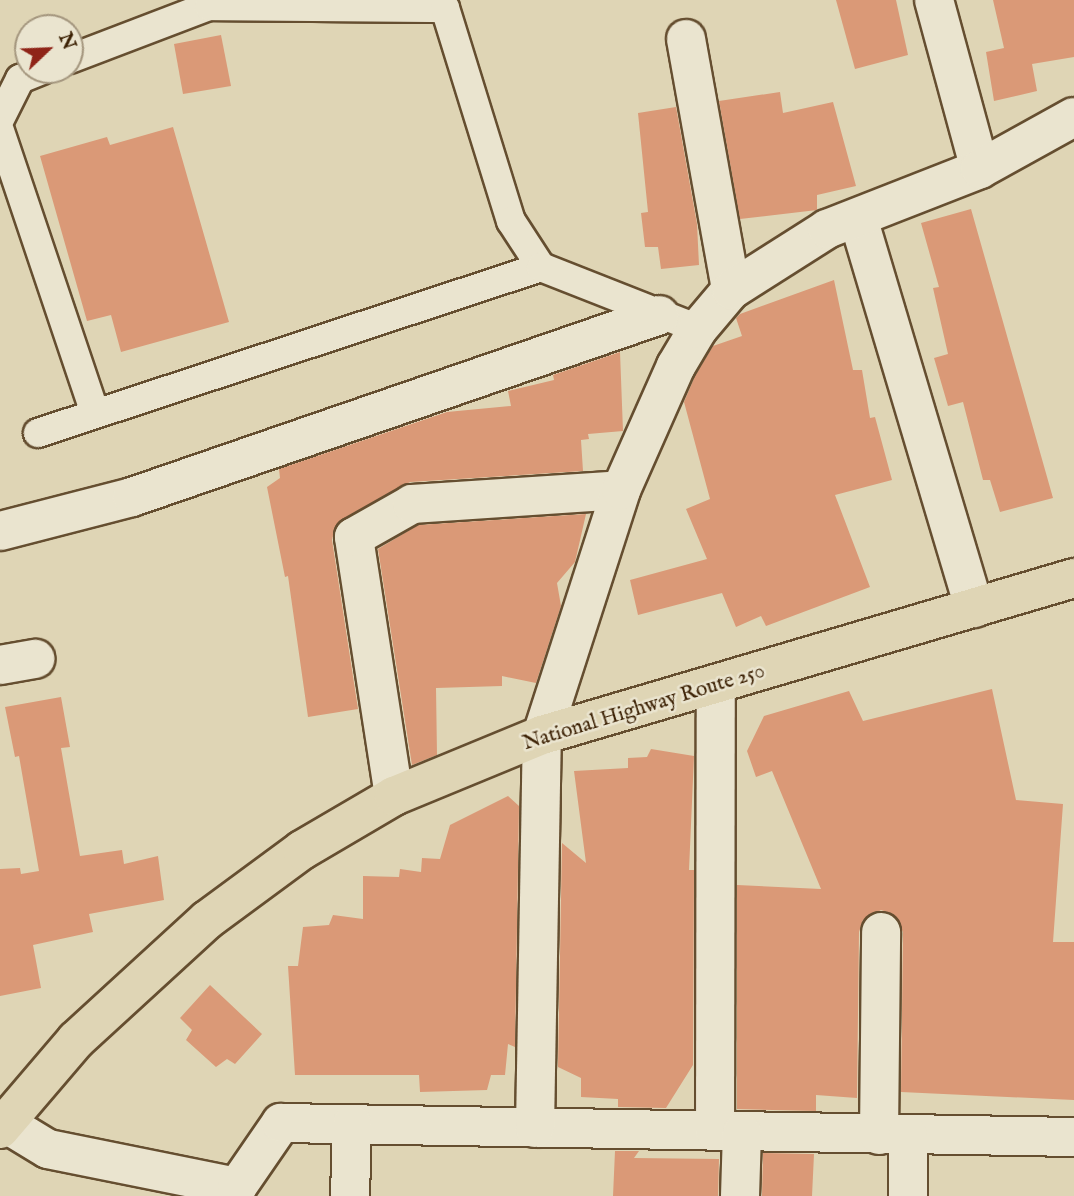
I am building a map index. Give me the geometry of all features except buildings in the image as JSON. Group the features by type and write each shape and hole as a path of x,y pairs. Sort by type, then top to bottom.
{"highway":[{"name":"National Highway Route 250","path":"3,1126 76,1040 207,920 302,850 394,796 542,735 716,687 1074,578"}],"street":[{"path":"934,0 980,169"},
{"path":"686,39 731,290"},
{"path":"535,1128 542,735 621,490 676,366 698,329 731,290 827,229 980,169 1074,117"},
{"path":"858,218 974,608"},
{"path":"0,531 132,496 660,315"},
{"path":"394,796 354,537 412,504 621,490"},
{"path":"716,687 729,1132 740,1196"},
{"path":"880,932 894,1135 908,1196"},
{"path":"3,1126 48,1149 237,1187 281,1124 1074,1137"},
{"path":"351,1196 352,1125"}],"lane":[{"path":"84,54 209,6 445,8 511,221 541,267 698,329"},
{"path":"0,119 18,84"},
{"path":"0,131 95,413"},
{"path":"38,433 541,267"}]}
